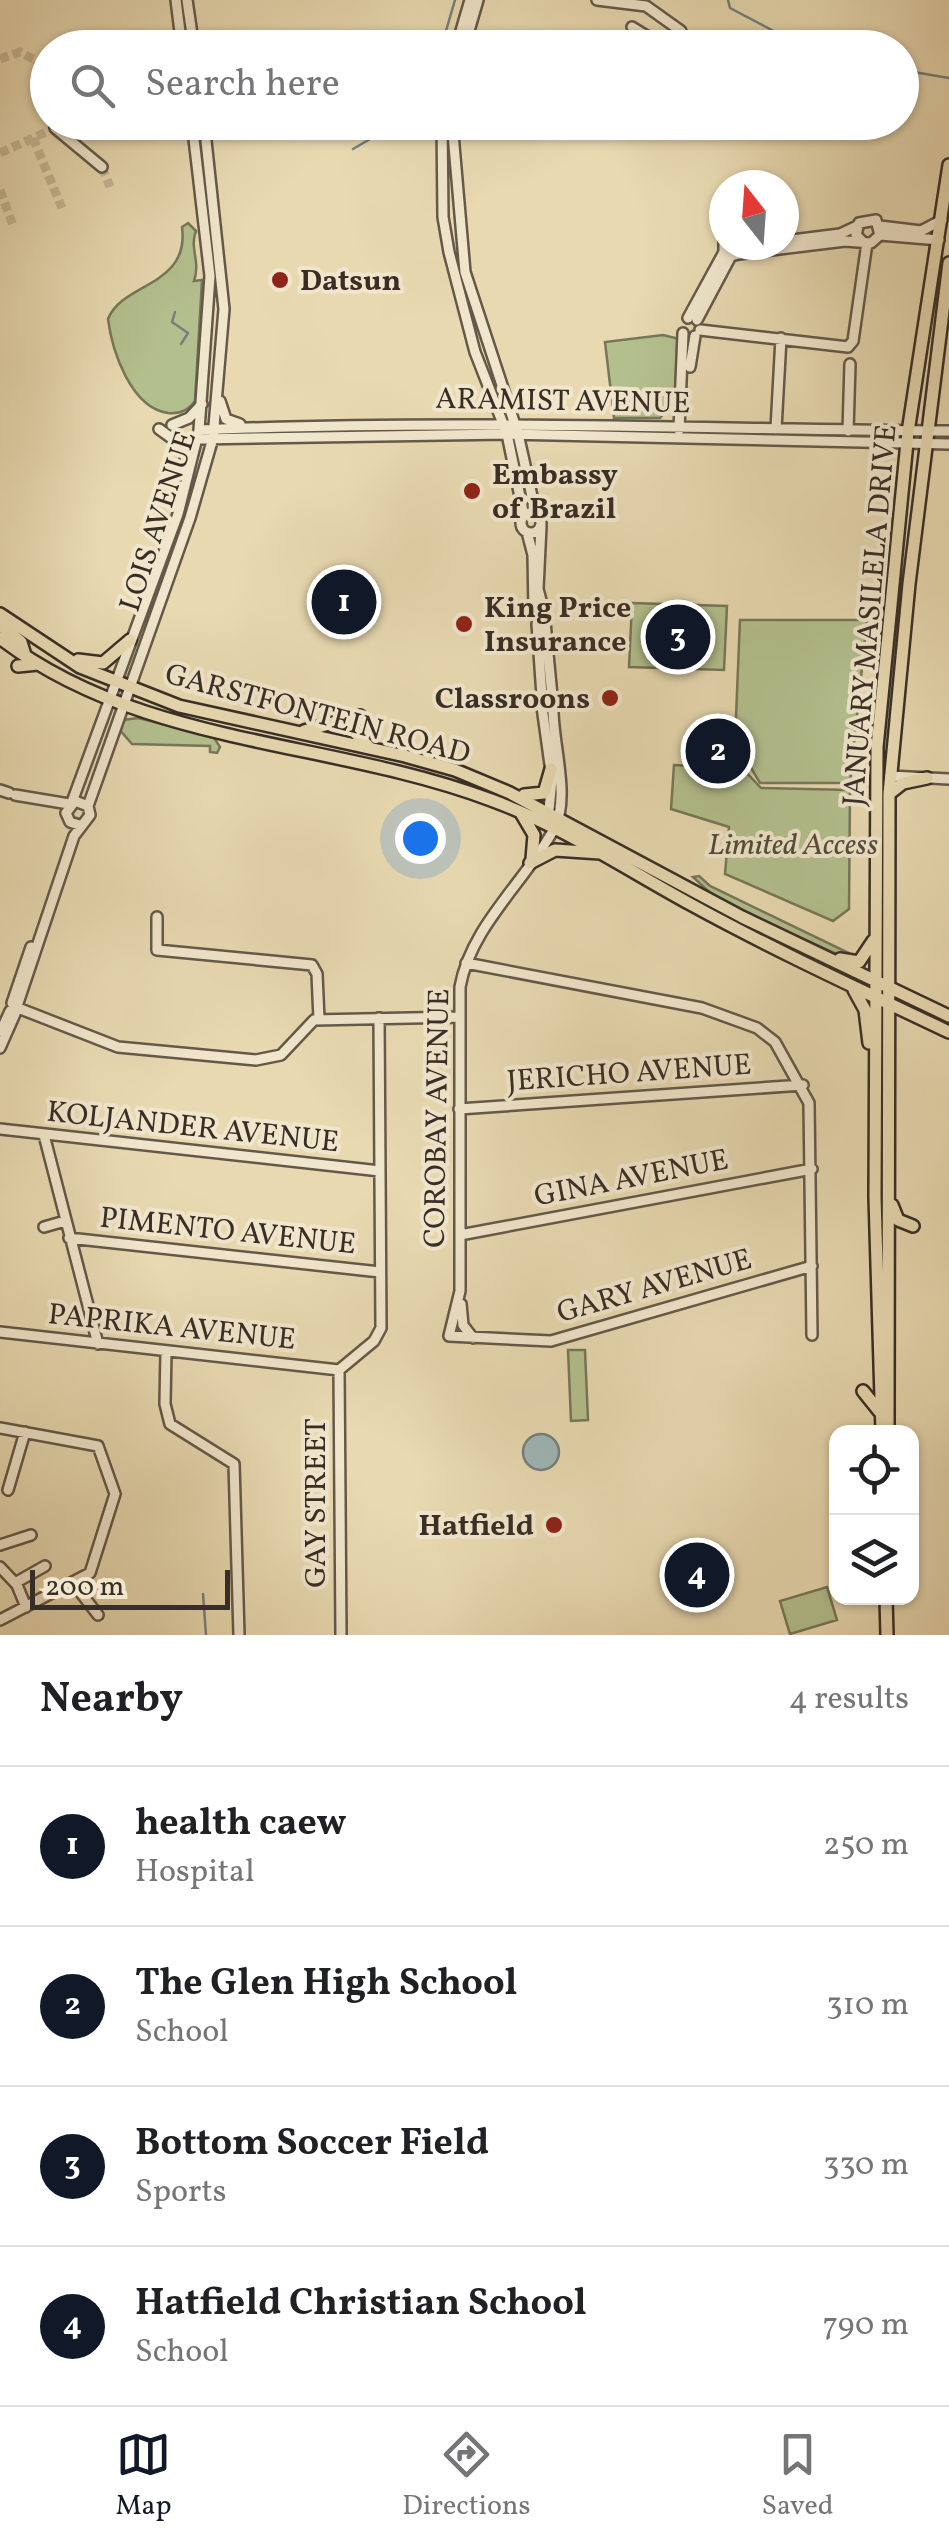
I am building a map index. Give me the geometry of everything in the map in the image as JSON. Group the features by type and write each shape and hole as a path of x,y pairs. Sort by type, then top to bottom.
{"main road":[{"path":"946,219 949,165"},
{"name":"JANUARY MASILELA DRIVE","path":"882,984 875,938 877,738 908,438 939,240 946,235 946,219"},
{"name":"JANUARY MASILELA DRIVE","path":"880,1387 883,1253 889,1226 890,1137 882,984 890,776 926,431 949,263"},
{"name":"GARSTFONTEIN ROAD","path":"0,614 59,654 113,682 178,706 455,770 510,793 600,852 852,987 949,1032"},
{"path":"0,626 22,642 22,660"},
{"path":"0,638 22,660"},
{"path":"59,654 103,662 130,640"},
{"name":"GARSTFONTEIN ROAD","path":"22,660 38,664 121,706 171,722 405,771 552,820 826,960 949,1016"},
{"path":"360,716 350,727 372,749"},
{"path":"295,732 336,722"},
{"path":"892,745 906,777"},
{"path":"510,793 542,795 551,769"},
{"path":"876,825 881,784 890,776"},
{"path":"889,794 902,783 927,778"},
{"path":"520,812 534,835 531,861"},
{"path":"531,861 554,850 600,852"},
{"path":"826,960 858,962 875,938"},
{"path":"852,987 862,1003 875,1056"},
{"name":"JANUARY MASILELA DRIVE","path":"882,1000 875,1056 875,1200 883,1253 889,1369 885,1425"},
{"path":"875,1200 881,1197 882,1151 890,1137"},
{"path":"883,1253 896,1236 914,1226 895,1216 889,1186"},
{"path":"885,1410 880,1387 889,1369"},
{"path":"863,1391 885,1410"},
{"path":"886,1605 887,1635"}],"street":[{"path":"176,0 180,30"},
{"path":"188,0 192,30"},
{"path":"463,30 474,0"},
{"path":"468,30 474,0"},
{"path":"597,0 652,9 680,30"},
{"path":"632,27 637,30"},
{"path":"69,140 102,167"},
{"name":"LOIS AVENUE","path":"194,140 210,276 198,434 187,483 70,803 72,821 88,819 88,806 190,518 214,434 223,277 206,140"},
{"path":"442,140 449,252 478,358 508,423"},
{"path":"454,140 467,282 541,526 538,586 552,820"},
{"path":"799,240 842,234 869,218 880,230 939,240"},
{"path":"799,246 864,242 880,230 924,231 946,219"},
{"path":"683,426 683,333 695,326 842,348 854,341 864,242 856,226"},
{"path":"681,438 695,326 727,260"},
{"path":"776,429 781,338"},
{"path":"848,431 850,364"},
{"path":"218,393 226,418 246,425"},
{"path":"172,425 192,416 203,404"},
{"name":"ARAMIST AVENUE","path":"214,434 246,425 508,423 848,431 908,438"},
{"path":"159,428 184,447 187,483"},
{"name":"ARAMIST AVENUE","path":"198,434 908,438 926,431 949,432"},
{"path":"512,434 522,525 533,555 540,618"},
{"path":"908,438 925,445 949,444"},
{"path":"524,516 536,514"},
{"path":"526,532 536,532 541,526"},
{"path":"547,702 552,820"},
{"path":"890,776 949,779"},
{"path":"8,793 36,801 88,806"},
{"path":"0,1048 66,854 72,821 36,801"},
{"name":"COROBAY AVENUE","path":"473,1338 464,1327 459,1298 460,987 466,963 543,842 552,820"},
{"path":"157,917 157,950 312,964 317,974 319,1019"},
{"path":"466,963 716,1012 771,1037 803,1085 810,1108 812,1336"},
{"path":"15,1010 118,1046 270,1060 286,1050 306,1024 319,1019 460,1017"},
{"path":"0,1034 15,1010"},
{"path":"338,1370 379,1334 379,1018"},
{"name":"JERICHO AVENUE","path":"460,1109 803,1085"},
{"name":"KOLJANDER AVENUE","path":"0,1129 380,1171"},
{"path":"44,1135 98,1344"},
{"name":"GINA AVENUE","path":"460,1236 812,1168"},
{"path":"44,1227 65,1222"},
{"name":"PIMENTO AVENUE","path":"69,1238 380,1272"},
{"name":"GARY AVENUE","path":"449,1336 551,1341 812,1266"},
{"name":"COROBAY AVENUE","path":"449,1336 459,1298"},
{"name":"PAPRIKA AVENUE","path":"0,1332 338,1370"},
{"path":"166,1351 170,1424 224,1454 234,1464 239,1635"},
{"name":"GAY STREET","path":"338,1370 341,1635"},
{"path":"0,1428 92,1444 102,1451 115,1488 92,1570 74,1584 0,1620"},
{"path":"8,1490 25,1432"},
{"path":"0,1545 31,1535"},
{"path":"15,1582 45,1566"},
{"path":"0,1568 15,1582 26,1607"},
{"path":"74,1584 98,1616"}],"green space":[{"path":"188,223 196,231 194,281 202,280 195,401 183,411 168,413 155,409 134,389 119,361 108,319 127,297 166,273 176,261 182,247 182,227"},
{"path":"663,335 679,339 675,413 665,412 660,418 614,418 605,342"},
{"path":"632,603 727,606 724,670 629,667"},
{"path":"740,620 867,620 850,783 760,783 735,741"},
{"path":"138,718 213,736 220,747 217,753 210,752 210,746 132,744 119,729 123,720"},
{"name":"Limited Access","path":"674,765 743,769 761,788 850,790 849,909 833,921 725,874 729,827 671,809"},
{"path":"699,876 710,886 855,956 852,961 718,900 693,877"},
{"path":"568,1350 585,1350 588,1420 571,1421"},
{"path":"827,1587 829,1605 832,1605 837,1620 790,1634 780,1601"}],"water":[{"path":"541,1434 554,1439 559,1452 554,1465 541,1470 528,1465 523,1452 528,1439"}],"waterway":[{"path":"446,30 455,0"},
{"path":"728,0 730,8 772,30"},
{"path":"919,73 949,78"},
{"path":"353,149 368,140"},
{"path":"175,312 172,322 188,333 181,344"},
{"path":"203,1594 206,1635"}],"tunnel":[{"path":"0,59 20,52 30,57"},
{"path":"0,153 30,139"},
{"path":"34,140 62,208"},
{"path":"102,167 110,187"},
{"path":"0,190 14,228"}],"place":[{"name":"Datsun","path":"280,280"},
{"name":"Embassy of Brazil","path":"472,491"},
{"name":"health caew","path":"344,602"},
{"name":"King Price Insurance","path":"464,624"},
{"name":"Bottom Soccer Field","path":"678,637"},
{"name":"Classroons","path":"610,698"},
{"name":"The Glen High School","path":"718,751"},
{"name":"Hatfield","path":"554,1525"},
{"name":"Hatfield Christian School","path":"697,1575"}]}
